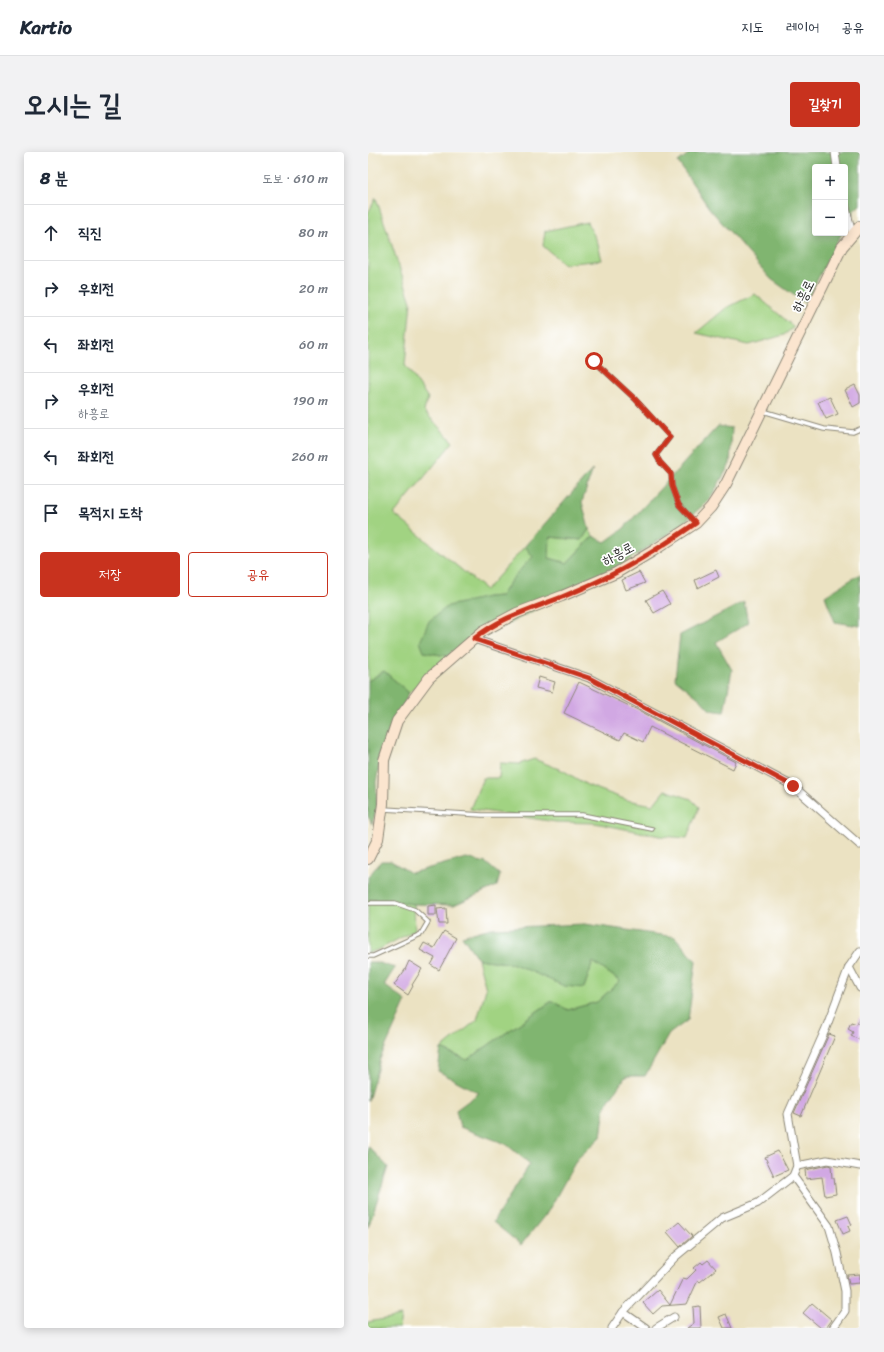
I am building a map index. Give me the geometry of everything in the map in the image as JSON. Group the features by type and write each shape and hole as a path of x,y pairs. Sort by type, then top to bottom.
{"street":[{"path":"835,152 837,164"},
{"path":"848,211 856,234"},
{"name":"하흥로","path":"368,859 378,839 382,809 384,760 397,721 429,678 483,631 517,613 616,573 696,523 711,507 726,484 842,247 856,234 860,226"},
{"path":"474,639 589,678 793,786 860,845"},
{"path":"612,1328 623,1312 675,1257 722,1218 758,1204 793,1176 797,1166 788,1114 826,1028 849,967 860,951"},
{"path":"849,967 860,988"},
{"path":"797,1166 827,1160 860,1166"},
{"path":"793,1176 829,1226 837,1252 845,1291 844,1311 833,1328"},
{"path":"623,1312 646,1328"},
{"path":"656,1328 674,1317"}],"lane":[{"path":"594,361 635,399 670,437 656,455 671,474 672,486 679,505 696,523"},
{"path":"762,410 824,429 853,432 860,429"},
{"path":"382,809 482,815 582,815 652,830"},
{"path":"368,903 395,903 415,910 428,922 422,934 373,956 368,956"}],"green space":[{"path":"691,152 860,152 860,205 854,210 848,222 848,164 812,164 812,236 840,236 805,303 771,279 709,208 678,162"},
{"path":"376,198 411,302 405,365 428,398 424,411 453,442 394,514 486,590 525,546 533,557 516,575 501,596 487,597 424,652 447,656 409,693 384,671 368,681 368,213"},
{"path":"587,222 597,241 602,260 564,264 543,246 545,231"},
{"path":"755,294 794,327 784,335 749,345 696,333 726,308"},
{"path":"718,426 732,428 730,464 710,499 680,526 624,563 447,656 424,652 420,642 429,621 448,606 487,597 501,596 516,575 533,557 525,546 593,469 582,502 589,529 582,540 550,537 549,558 567,563 593,536 605,542 623,529"},
{"path":"589,529 593,536 567,563 549,558 549,537 582,540"},
{"path":"860,574 860,626 835,622 825,596"},
{"path":"744,602 748,623 716,642 732,670 724,712 710,710 700,699 675,679 680,635"},
{"path":"384,671 409,693 383,747 376,782 377,808 372,824 368,816 368,681"},
{"path":"534,759 564,771 587,785 627,800 653,805 665,790 691,799 699,807 687,838 660,836 595,823 556,822 470,809 483,778 499,778 500,763 519,764"},
{"path":"466,858 486,863 500,875 497,886 454,905 414,904 368,899 368,877 381,861 391,861 411,873"},
{"path":"368,899 414,904 415,930 380,949 368,953"},
{"path":"585,924 675,937 696,961 688,1020 669,1034 645,1076 626,1076 605,1106 601,1137 577,1159 549,1210 521,1245 493,1222 530,1164 506,1144 460,1127 456,1110 479,1093 438,1071 441,1049 467,1060 552,1001 568,1010 597,1002 620,981 593,962 584,988 564,986 514,964 478,959 462,936 491,928"},
{"path":"478,959 514,964 584,987 593,962 620,981 597,1002 568,1010 552,1001 467,1060 441,1049 477,1020 486,989"},
{"path":"368,962 376,962 395,968 384,985 406,1001 380,1059 368,1101"},
{"path":"368,1146 388,1167 368,1228"},
{"path":"401,1316 399,1328 368,1328 368,1322"}],"building":[{"path":"855,385 860,395 860,403 853,407 845,390"},
{"path":"830,397 838,414 826,419 818,402"},
{"path":"716,570 719,577 698,588 695,580"},
{"path":"639,572 645,583 626,590 622,580"},
{"path":"662,591 670,604 654,613 646,600"},
{"path":"539,677 555,682 552,692 536,688"},
{"path":"579,682 642,712 736,762 733,769 650,727 643,742 624,733 620,740 564,713"},
{"path":"436,905 436,915 428,915 428,906"},
{"path":"446,908 447,924 439,924 437,909"},
{"path":"444,931 456,938 439,970 431,965 435,958 420,950 424,943 434,948"},
{"path":"409,961 422,969 412,985 413,986 408,995 394,985 405,970"},
{"path":"860,1016 860,1040 851,1036 853,1032 848,1029 851,1022 857,1024"},
{"path":"829,1034 835,1036 801,1116 794,1113"},
{"path":"778,1151 788,1170 774,1176 765,1157"},
{"path":"828,1165 831,1166 836,1194 825,1196 822,1177 806,1179 805,1170"},
{"path":"848,1216 852,1225 848,1226 850,1231 843,1234 837,1220"},
{"path":"679,1222 692,1236 680,1247 667,1232"},
{"path":"708,1260 716,1269 700,1282 698,1280 687,1304 662,1306 653,1314 643,1303 658,1290 670,1305 683,1278 687,1279 696,1270 694,1268 701,1262 703,1264"},
{"path":"860,1274 860,1283 849,1284 847,1275"},
{"path":"812,1303 832,1320 826,1328 821,1328 803,1313"},
{"path":"700,1306 701,1328 687,1328 694,1323 693,1307"},
{"path":"726,1314 732,1328 724,1328 719,1317"}],"route":[{"path":"594,361 635,399 670,437 656,455 671,474 672,486 679,505 696,523 616,573 517,613 483,631 474,639 589,678 793,786"}]}
